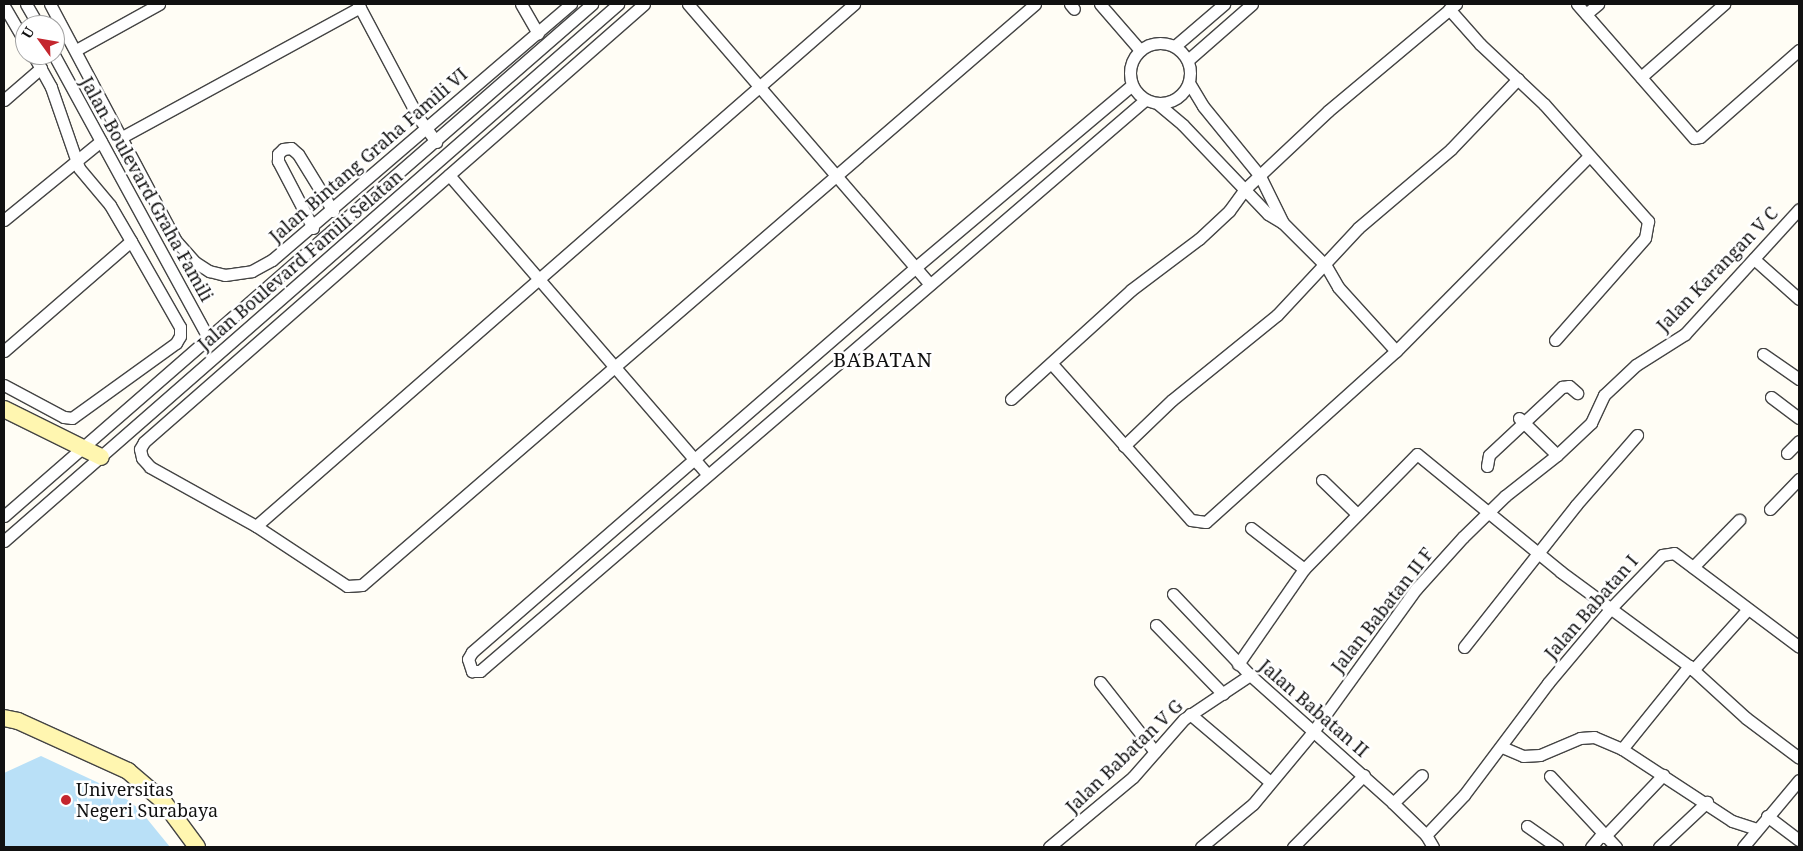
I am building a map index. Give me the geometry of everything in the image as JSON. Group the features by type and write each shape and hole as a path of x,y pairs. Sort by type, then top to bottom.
{"main road":[{"path":"4,409 101,457"},
{"path":"4,706 11,719 128,771 163,801 197,847"}],"street":[{"path":"26,4 32,15"},
{"path":"50,4 122,137 359,6 433,146"},
{"path":"76,50 159,4"},
{"path":"521,4 538,34"},
{"name":"Jalan Bintang Graha Famili VI","path":"122,137 176,241 184,252 209,271 225,275 252,271 272,260 313,228 422,125 538,34 571,4"},
{"name":"Jalan Boulevard Famili Selatan","path":"4,516 433,146 592,4"},
{"name":"Jalan Boulevard Famili Selatan","path":"4,541 618,4"},
{"path":"644,4 144,442 140,449 142,458 150,467 256,526 347,586 362,586 1035,4"},
{"path":"688,4 930,284"},
{"path":"256,526 854,4"},
{"path":"1100,4 1140,50"},
{"path":"1175,46 1224,4"},
{"path":"1188,60 1252,4"},
{"path":"1577,4 1690,135 1697,138 1799,50"},
{"path":"1586,14 1598,4"},
{"path":"1641,77 1724,4"},
{"path":"4,6 15,25"},
{"path":"1011,399 1052,364 1137,285 1199,239 1229,211 1244,190 1372,73 1452,6 1588,157 1645,214 1649,227 1645,238 1555,340"},
{"path":"1189,83 1182,94 1170,102 1157,103 1145,100 1132,85 1130,73 1132,60 1140,50 1151,44 1163,42 1175,46 1188,60 1189,83 1203,106 1260,176 1283,223"},
{"path":"4,385 64,416 72,418 176,342 180,336 180,327 110,205 75,160 51,87 39,65"},
{"name":"Jalan Boulevard Graha Famili","path":"59,65 209,339"},
{"path":"4,100 41,68"},
{"path":"1124,446 1172,400 1277,315 1326,266 1358,228 1451,149 1518,79"},
{"path":"1132,85 916,267 696,460 472,652 468,659 472,671 480,671 1145,100"},
{"path":"1157,103 1183,125 1268,214 1283,223 1326,266 1338,288 1396,351"},
{"path":"4,220 75,160 101,141"},
{"path":"313,228 278,161 278,154 283,149 291,148 298,154 333,211"},
{"path":"1052,364 1191,520 1206,522 1396,351 1588,157"},
{"path":"449,175 708,474"},
{"name":"Jalan Karangan V C","path":"1486,514 1557,456 1596,418 1604,396 1636,365 1678,340 1799,209"},
{"path":"4,351 131,241"},
{"path":"1754,259 1799,299"},
{"path":"1763,354 1799,379"},
{"path":"1487,466 1489,455 1522,421 1562,387 1569,386 1577,393"},
{"path":"1771,397 1799,418"},
{"path":"1522,421 1557,456"},
{"path":"1464,647 1539,555 1576,505 1637,435"},
{"path":"1787,453 1799,441"},
{"path":"1238,664 1302,571 1356,513 1417,454 1486,514 1610,609 1639,626 1691,668 1746,718 1799,758"},
{"path":"1770,509 1799,479"},
{"path":"1322,480 1356,513"},
{"name":"Jalan Babatan II F","path":"1201,847 1235,821 1312,733 1416,589 1486,514"},
{"path":"1693,567 1739,520"},
{"path":"1251,528 1302,571"},
{"name":"Jalan Babatan I","path":"1426,836 1500,750 1548,683 1610,609 1662,555 1674,553 1747,610 1799,647"},
{"name":"Jalan Babatan II","path":"1172,594 1238,664 1312,733 1364,775 1393,803 1426,836 1432,847"},
{"path":"1622,749 1691,668 1747,610"},
{"path":"1156,625 1223,694"},
{"name":"Jalan Babatan V G","path":"1049,847 1103,805 1190,714 1250,675"},
{"path":"1100,682 1155,752"},
{"path":"1190,714 1269,781"},
{"path":"1500,750 1523,756 1540,756 1592,736 1622,749 1660,778 1703,805 1732,820 1752,837 1799,780"},
{"path":"1293,847 1364,775"},
{"path":"1393,803 1422,775"},
{"path":"1550,776 1616,847"},
{"path":"1591,847 1660,778"},
{"path":"1659,847 1703,805"},
{"path":"1768,816 1799,840"},
{"path":"1527,826 1556,847"}],"water":[{"name":"Universitas Negeri Surabaya","path":"41,756 116,791 139,809 170,847 4,847 4,773"}],"place":[{"name":"Universitas Negeri Surabaya","path":"66,800"}],"district":[{"name":"BABATAN","path":"883,359"}]}
